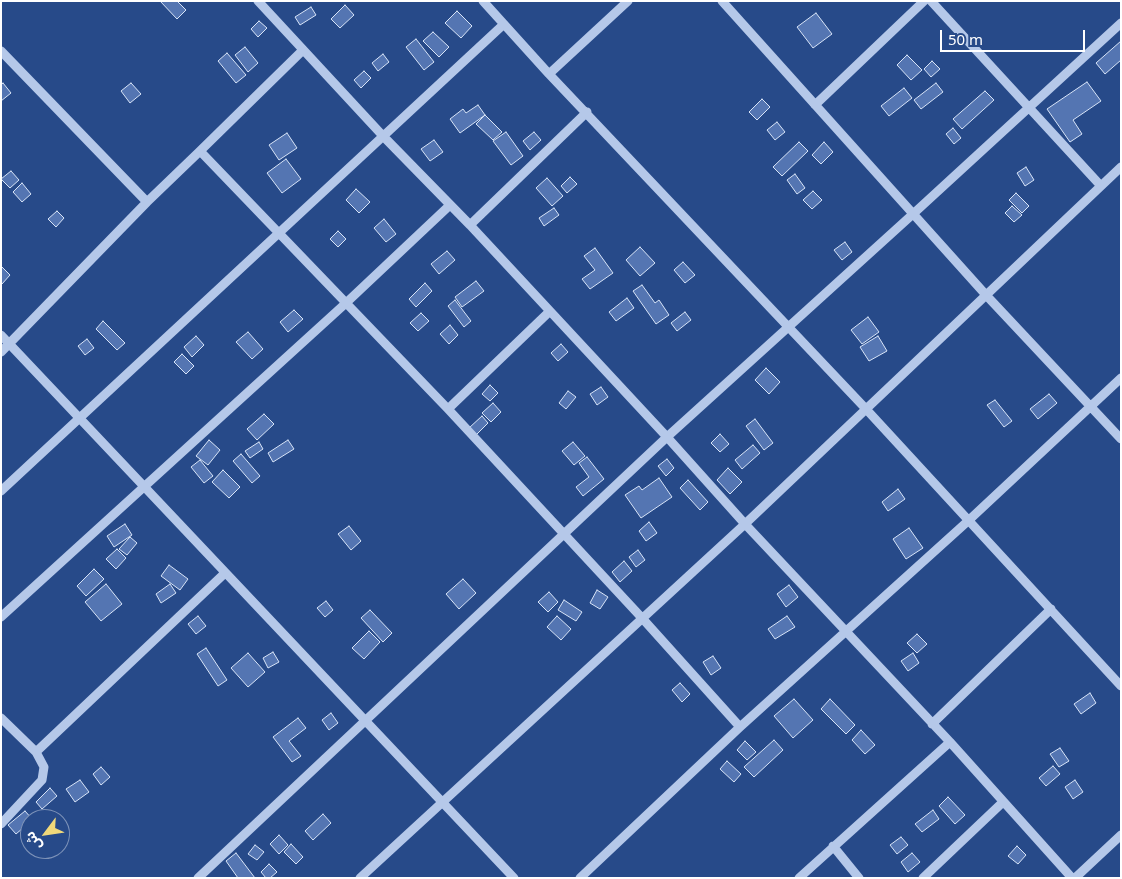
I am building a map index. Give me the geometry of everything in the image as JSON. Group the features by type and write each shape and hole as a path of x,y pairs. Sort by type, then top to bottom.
{"street":[{"path":"258,1 383,136 470,225 1074,878 1121,835"},
{"path":"483,1 549,74 866,409 1121,686"},
{"path":"549,74 628,1"},
{"path":"722,1 986,296 1121,439"},
{"path":"816,105 924,1"},
{"path":"931,1 1101,186"},
{"path":"198,878 667,437 1121,23"},
{"path":"1,491 504,24"},
{"path":"1,352 147,202 303,50"},
{"path":"1,51 147,202"},
{"path":"470,225 587,112"},
{"path":"200,151 277,234 448,409 642,618 740,727"},
{"path":"360,878 745,524 1121,167"},
{"path":"1,617 346,303 450,205"},
{"path":"448,409 550,311"},
{"path":"1,335 514,878"},
{"path":"580,878 740,727 968,521 1121,378"},
{"path":"36,752 225,573"},
{"path":"932,724 1050,609"},
{"path":"1,718 36,752 44,767 42,780 1,824"},
{"path":"799,878 950,742"},
{"path":"923,878 1003,802"},
{"path":"833,846 860,878"}],"building":[{"path":"160,1 177,1 186,10 177,19"},
{"path":"345,5 354,15 340,28 331,19"},
{"path":"311,7 316,15 300,25 295,17"},
{"path":"457,11 472,26 461,38 445,23"},
{"path":"816,13 832,34 813,48 797,27"},
{"path":"259,21 267,28 258,37 251,29"},
{"path":"433,32 449,47 439,57 423,41"},
{"path":"416,39 434,62 424,70 406,47"},
{"path":"1121,41 1121,60 1105,74 1096,63"},
{"path":"245,47 258,63 248,72 235,55"},
{"path":"227,53 246,75 236,83 218,61"},
{"path":"383,54 389,62 378,71 372,63"},
{"path":"907,55 922,70 911,80 897,65"},
{"path":"932,61 940,69 931,77 924,69"},
{"path":"364,71 371,78 361,88 354,80"},
{"path":"1087,82 1101,101 1073,120 1082,134 1070,142 1047,109"},
{"path":"3,83 11,93 1,101 1,85"},
{"path":"131,83 141,94 130,103 121,91"},
{"path":"936,83 943,92 921,109 914,100"},
{"path":"904,88 912,98 889,116 881,106"},
{"path":"985,91 994,100 962,129 953,119"},
{"path":"762,99 770,107 757,120 749,112"},
{"path":"478,105 485,115 460,133 450,119 463,109 466,113"},
{"path":"485,115 502,132 493,140 476,124"},
{"path":"777,122 785,132 775,140 767,130"},
{"path":"953,128 961,138 954,144 946,134"},
{"path":"506,132 523,156 511,165 493,141"},
{"path":"534,132 541,140 530,150 523,141"},
{"path":"287,133 297,148 279,160 269,145"},
{"path":"434,140 443,152 430,161 421,149"},
{"path":"799,142 808,151 782,176 773,167"},
{"path":"824,142 833,152 821,164 812,155"},
{"path":"286,159 301,179 282,193 267,173"},
{"path":"1026,167 1034,180 1025,186 1017,173"},
{"path":"11,171 19,180 10,188 1,179"},
{"path":"795,174 805,188 797,194 787,180"},
{"path":"570,177 577,184 567,193 561,186"},
{"path":"547,178 563,196 552,206 536,188"},
{"path":"22,183 31,194 22,202 13,192"},
{"path":"356,189 370,202 359,213 346,200"},
{"path":"813,191 822,200 812,209 803,200"},
{"path":"1016,193 1029,206 1022,213 1009,200"},
{"path":"1012,206 1022,215 1014,222 1005,213"},
{"path":"554,208 559,215 544,226 539,218"},
{"path":"57,211 64,218 56,227 48,219"},
{"path":"384,219 396,234 386,242 374,228"},
{"path":"338,231 346,239 338,247 330,239"},
{"path":"845,242 852,252 842,260 834,250"},
{"path":"640,247 655,263 640,276 626,260"},
{"path":"595,248 613,273 590,289 582,279 595,270 584,256"},
{"path":"447,251 455,260 439,274 431,264"},
{"path":"683,262 695,275 685,283 674,270"},
{"path":"1,266 10,275 2,284 1,283"},
{"path":"476,281 484,291 462,307 455,297"},
{"path":"425,283 432,291 416,307 409,299"},
{"path":"642,285 655,303 659,300 669,315 656,324 633,291"},
{"path":"627,298 634,308 616,321 609,312"},
{"path":"455,300 471,321 464,327 448,306"},
{"path":"294,310 303,319 288,332 280,322"},
{"path":"685,312 691,320 677,331 671,323"},
{"path":"421,313 429,321 418,331 410,323"},
{"path":"868,317 879,332 862,344 851,330"},
{"path":"103,321 125,343 117,350 96,329"},
{"path":"450,325 458,335 449,344 440,334"},
{"path":"248,332 263,349 252,359 236,342"},
{"path":"196,336 204,345 192,357 184,347"},
{"path":"878,336 887,351 869,361 860,347"},
{"path":"87,339 94,348 85,355 78,346"},
{"path":"561,344 568,352 558,361 551,353"},
{"path":"182,354 194,366 186,374 174,362"},
{"path":"766,368 780,382 769,394 755,380"},
{"path":"490,385 498,393 490,401 482,394"},
{"path":"601,387 608,397 597,405 590,394"},
{"path":"568,391 576,397 566,409 559,403"},
{"path":"1049,394 1057,403 1038,419 1030,409"},
{"path":"995,400 1012,421 1004,427 987,405"},
{"path":"493,403 501,412 491,422 482,413"},
{"path":"264,414 274,424 257,440 247,429"},
{"path":"482,416 488,423 476,435 469,428"},
{"path":"755,419 773,443 764,450 746,426"},
{"path":"720,434 729,444 720,452 711,443"},
{"path":"209,440 220,450 208,465 196,456"},
{"path":"288,440 294,449 273,462 268,453"},
{"path":"259,442 263,449 250,458 245,451"},
{"path":"573,442 585,456 574,465 562,451"},
{"path":"753,445 760,453 742,469 735,460"},
{"path":"241,454 260,476 252,483 233,461"},
{"path":"587,457 604,479 583,496 576,487 589,477 579,463"},
{"path":"667,459 674,468 666,476 658,466"},
{"path":"200,460 213,476 204,483 191,467"},
{"path":"728,468 742,482 730,494 717,480"},
{"path":"223,470 240,487 229,498 212,482"},
{"path":"659,478 672,497 641,518 625,495 639,486 642,490"},
{"path":"688,480 708,502 700,510 680,488"},
{"path":"898,489 905,499 888,511 882,502"},
{"path":"649,522 657,533 646,541 639,531"},
{"path":"125,524 132,535 114,547 107,536"},
{"path":"349,526 361,541 351,550 338,534"},
{"path":"909,528 923,548 906,559 893,539"},
{"path":"130,537 137,543 127,555 119,549"},
{"path":"117,549 126,558 116,569 106,559"},
{"path":"638,550 645,560 636,567 629,557"},
{"path":"624,561 632,571 620,582 612,572"},
{"path":"169,565 188,579 180,590 161,576"},
{"path":"94,569 104,579 86,596 77,586"},
{"path":"463,579 476,593 459,609 446,594"},
{"path":"106,584 122,604 101,621 85,602"},
{"path":"170,584 176,593 161,603 156,594"},
{"path":"789,585 798,597 786,607 777,594"},
{"path":"597,590 608,597 600,609 590,603"},
{"path":"549,592 558,602 548,612 538,602"},
{"path":"564,600 582,612 576,621 558,610"},
{"path":"326,601 333,610 325,617 317,608"},
{"path":"370,610 392,633 383,642 361,618"},
{"path":"198,616 206,626 196,634 188,624"},
{"path":"557,616 571,629 561,640 547,627"},
{"path":"787,616 795,627 775,639 768,629"},
{"path":"369,631 380,642 364,659 352,648"},
{"path":"917,634 927,644 917,653 907,643"},
{"path":"206,648 227,680 218,686 197,654"},
{"path":"273,652 279,662 268,668 263,658"},
{"path":"248,653 265,672 248,687 231,668"},
{"path":"913,653 919,663 908,671 901,661"},
{"path":"713,656 721,668 711,675 703,662"},
{"path":"680,683 690,694 682,702 672,690"},
{"path":"1090,693 1096,703 1081,714 1074,704"},
{"path":"794,699 813,720 793,738 774,716"},
{"path":"830,699 855,725 846,734 821,709"},
{"path":"331,713 338,723 329,730 322,720"},
{"path":"298,718 306,728 289,741 301,756 292,762 273,737"},
{"path":"861,730 875,745 865,754 852,740"},
{"path":"774,740 783,750 754,777 744,767"},
{"path":"745,741 756,752 747,760 737,750"},
{"path":"1060,748 1069,761 1059,767 1050,754"},
{"path":"727,761 741,774 734,782 720,769"},
{"path":"1053,766 1060,774 1046,786 1039,778"},
{"path":"101,767 110,777 101,785 93,774"},
{"path":"80,780 89,792 75,802 66,789"},
{"path":"1075,780 1083,792 1073,799 1065,787"},
{"path":"50,788 57,796 42,809 36,802"},
{"path":"948,797 965,815 955,824 939,806"},
{"path":"933,810 939,819 922,832 915,824"},
{"path":"323,814 331,823 313,840 305,831"},
{"path":"20,815 20,831 16,834 8,825"},
{"path":"279,835 288,845 279,854 270,844"},
{"path":"901,837 908,845 897,854 890,845"},
{"path":"291,844 303,857 296,864 284,852"},
{"path":"255,845 264,852 257,860 248,854"},
{"path":"1017,846 1026,855 1018,864 1008,856"},
{"path":"236,853 255,878 238,878 226,861"},
{"path":"912,853 920,862 908,872 901,862"},
{"path":"269,864 277,872 270,878 266,878 261,872"}]}
